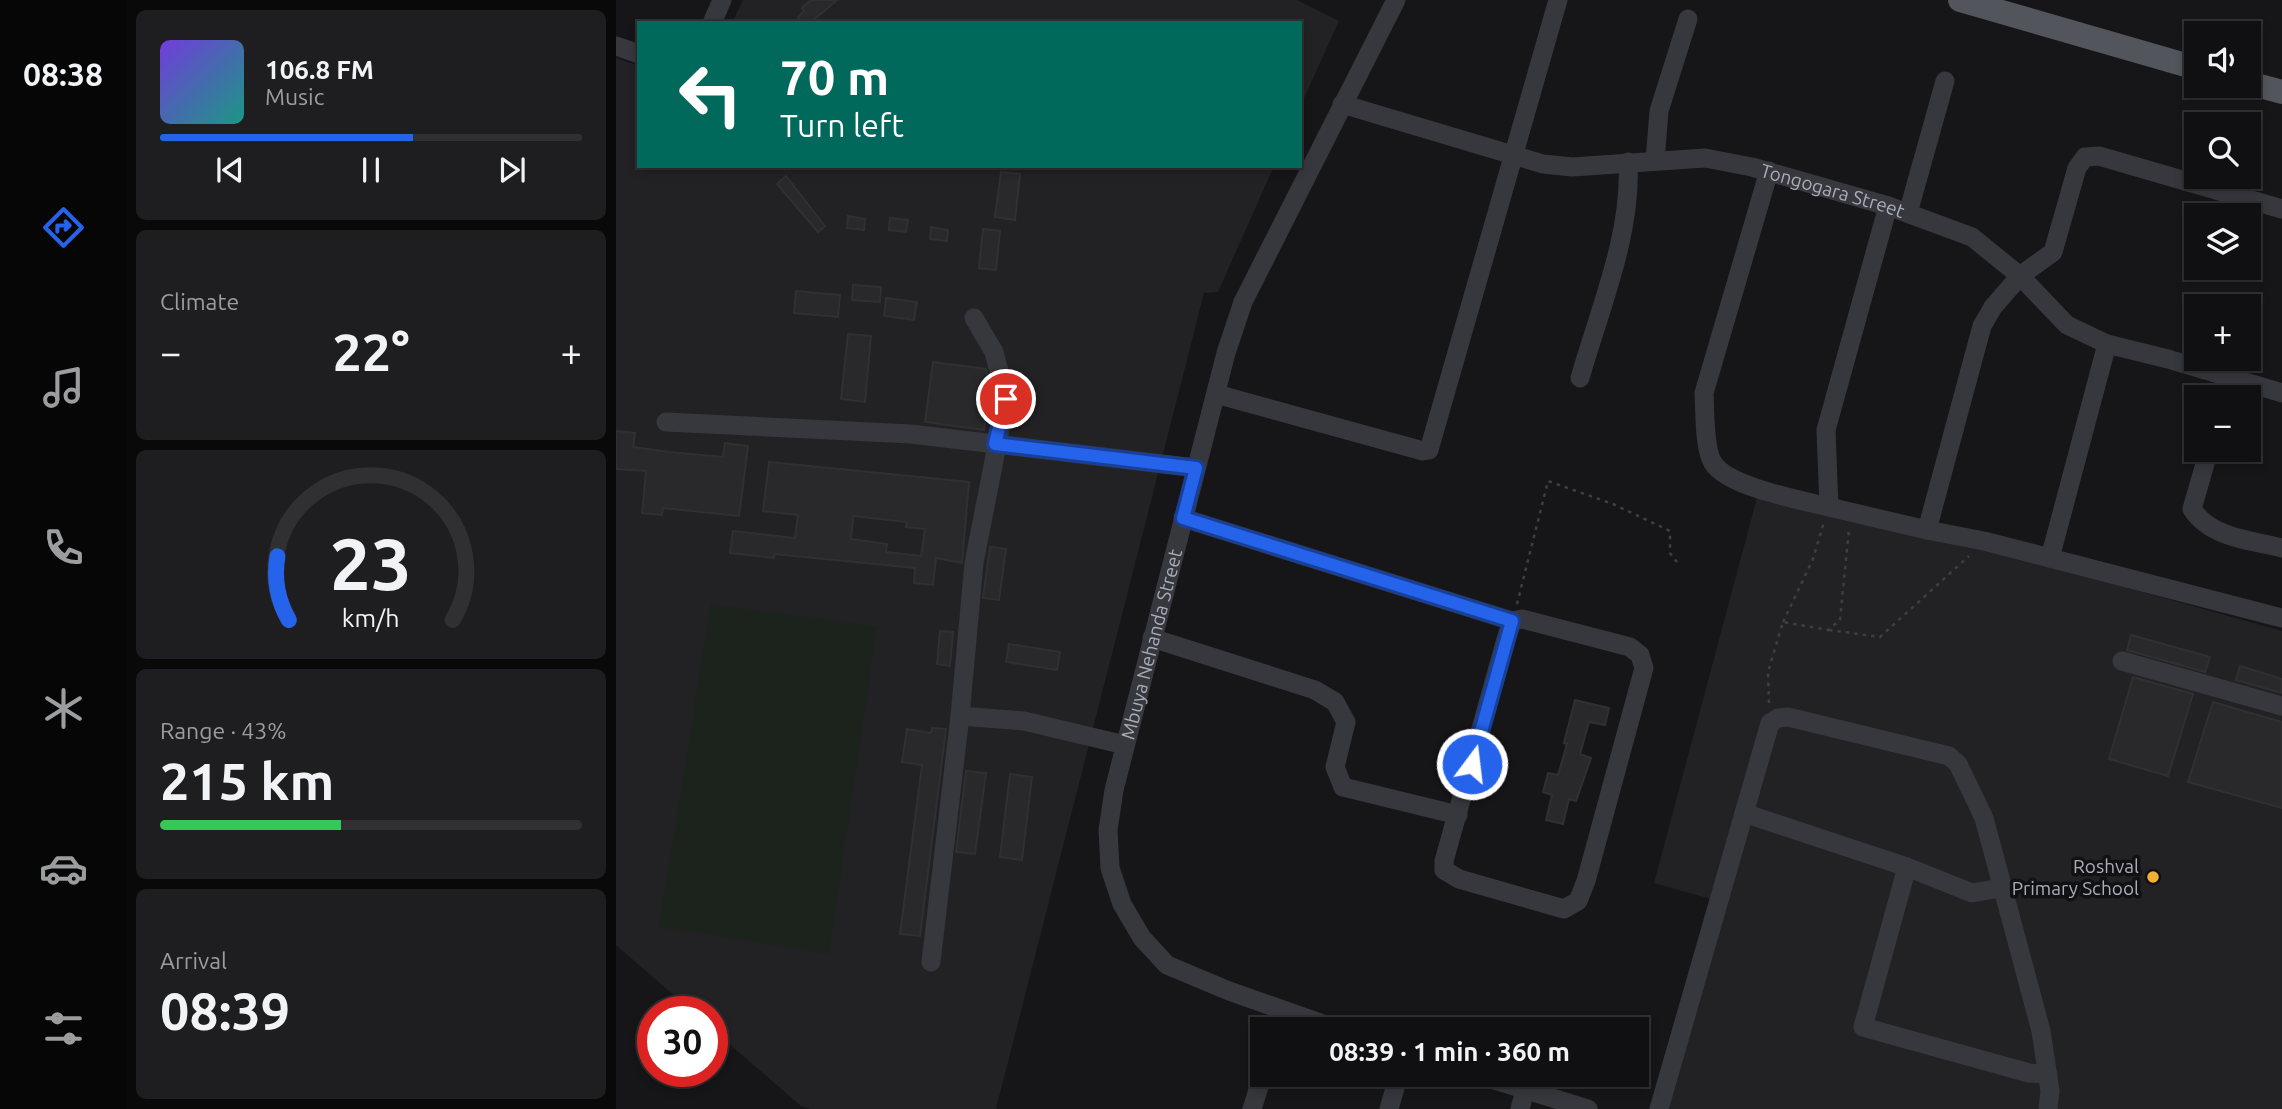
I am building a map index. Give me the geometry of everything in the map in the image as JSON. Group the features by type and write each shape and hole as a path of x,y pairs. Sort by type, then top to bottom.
{"main road":[{"path":"1960,0 2184,65"},
{"path":"2261,86 2282,92"}],"street":[{"path":"713,21 722,0"},
{"name":"Mbuya Nehanda Street","path":"1275,1017 1167,965 1142,938 1122,904 1110,868 1108,830 1125,745 1152,638 1243,302 1396,0"},
{"path":"1216,394 1423,451 1429,450 1558,0"},
{"path":"1655,161 1659,111 1688,19"},
{"path":"616,46 637,53"},
{"path":"1908,213 1945,81"},
{"name":"Tongogara Street","path":"1342,104 1543,164 1572,167 1705,158 1769,171 1888,206 1972,237 2020,276 2067,325 2107,344 2168,359 2221,385"},
{"path":"1927,530 1982,326 1993,307 2020,276 2053,252 2077,168 2085,156 2099,156 2282,209"},
{"path":"1580,377 1622,232 1630,194 1628,162"},
{"path":"1769,171 1704,393 1705,426 1712,463 1732,479 1851,513 1983,541 2282,618"},
{"path":"1829,507 1826,430 1888,206"},
{"path":"931,962 960,716 974,563 995,444 1006,399 994,352 974,318"},
{"path":"2050,558 2107,344"},
{"name":"Tongogara Street","path":"2261,391 2282,393"},
{"path":"666,422 911,434 1196,468"},
{"path":"2206,462 2192,509 2201,523 2214,531 2282,548"},
{"path":"1183,518 1512,621 1536,620 1630,647 1640,655 1644,668 1578,901 1564,909 1459,879 1444,870 1444,861 1512,621"},
{"path":"1152,638 1315,690 1335,702 1346,722 1335,767 1343,787 1458,815"},
{"path":"2122,661 2282,706"},
{"path":"960,716 1024,721 1125,745"},
{"path":"1659,1109 1770,723 1778,718 1788,717 1949,756 1958,764 1984,818 2041,1031 2048,1074 2048,1109"},
{"path":"1744,813 1907,867 1972,893 2001,888"},
{"path":"1907,867 1863,1027 2029,1073 2048,1074"},
{"path":"1252,1109 1259,1087"},
{"path":"1389,1109 1395,1087"},
{"path":"1498,1087 1522,1100 1588,1109"}],"path":[{"path":"1512,621 1548,481 1614,504 1670,531 1670,554 1677,562"},
{"path":"1770,723 1768,671 1783,622 1813,559 1829,507"},
{"path":"1828,630 1840,620 1851,513"},
{"path":"1783,622 1880,637 1983,541"}],"shaded area":[{"path":"743,0 1297,0 1339,21 1302,103 1302,21 733,21"},
{"path":"616,58 637,65 637,168 1273,168 1218,292 1204,293 996,1109 811,1109 801,1106 728,1043 728,996 675,996 616,945"},
{"path":"1758,494 1986,548 2282,631 2282,1109 1668,1109 1725,903 1654,883"},
{"path":"711,604 877,627 829,954 659,927"}],"building":[{"path":"811,0 837,0 812,21 801,21 798,17 804,11 802,8"},
{"path":"1001,172 1020,174 1015,220 995,217"},
{"path":"786,176 825,226 818,232 777,184"},
{"path":"848,216 865,219 864,230 847,228"},
{"path":"890,218 908,220 906,232 889,230"},
{"path":"931,227 948,230 947,241 930,239"},
{"path":"983,229 1000,231 996,270 979,268"},
{"path":"853,285 881,287 880,302 852,300"},
{"path":"796,291 840,295 838,317 794,313"},
{"path":"886,298 917,302 914,320 884,316"},
{"path":"848,334 871,336 865,402 841,399"},
{"path":"933,362 986,369 990,387 984,430 925,422"},
{"path":"616,431 635,433 633,447 669,452 723,457 725,443 748,446 739,516 663,508 662,515 642,513 646,471 616,469"},
{"path":"769,462 969,482 962,563 936,558 933,585 914,583 915,568 774,554 774,558 730,553 733,531 795,538 798,515 763,511","holes":["853,516 907,522 906,527 925,529 921,556 886,552 887,544 851,539"]},
{"path":"990,547 1006,549 999,600 983,598"},
{"path":"940,631 953,632 950,666 937,664"},
{"path":"2131,635 2210,657 2205,672 2127,650"},
{"path":"1009,644 1060,652 1057,670 1006,662"},
{"path":"2240,666 2282,679 2282,693 2236,680"},
{"path":"2133,677 2193,694 2168,776 2109,759"},
{"path":"1575,700 1609,708 1605,725 1589,722 1580,754 1591,758 1576,801 1569,799 1563,824 1546,820 1552,795 1543,792 1548,773 1558,775"},
{"path":"2213,702 2282,722 2282,808 2188,782"},
{"path":"932,728 946,729 920,936 900,934 922,765 902,762 907,729 931,733"},
{"path":"966,771 986,773 975,854 956,852"},
{"path":"1010,774 1032,777 1022,860 1000,857"}],"place":[{"name":"Roshval Primary School","path":"2153,877"}],"route":[{"path":"1006,399 995,444 1196,468 1183,518 1433,594 1512,621 1472,764"}]}
